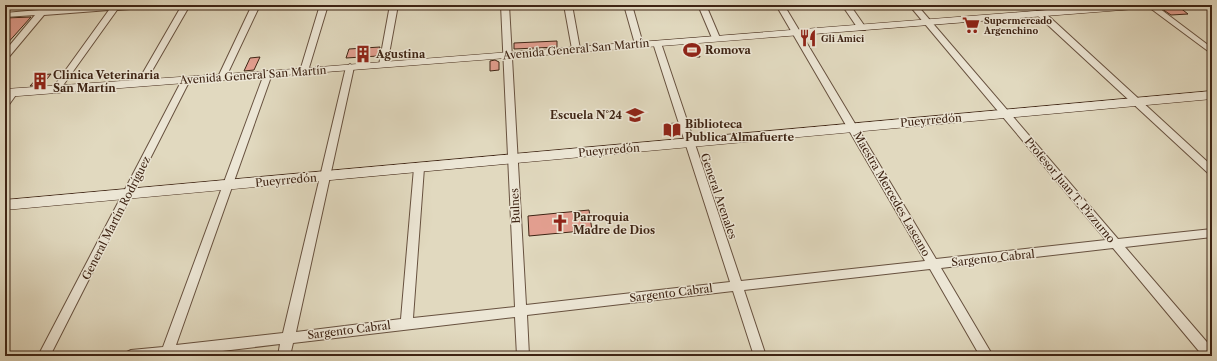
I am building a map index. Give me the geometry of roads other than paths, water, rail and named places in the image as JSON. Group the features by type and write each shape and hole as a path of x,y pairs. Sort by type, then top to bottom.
{"street":[{"path":"5,56 48,5"},
{"path":"5,15 116,6 157,5"},
{"path":"141,83 186,5"},
{"path":"222,77 256,5"},
{"path":"304,71 324,5"},
{"path":"383,65 394,5"},
{"name":"Bulnes","path":"505,5 522,356"},
{"path":"568,5 576,49"},
{"path":"628,5 639,44"},
{"path":"702,5 716,38"},
{"name":"Maestra Mercedes Lascano","path":"780,5 987,356"},
{"path":"846,5 862,28"},
{"name":"Profesor Juan T. Pizzurno","path":"913,5 1211,356"},
{"path":"1016,5 1027,15"},
{"path":"1149,5 1212,52"},
{"name":"Avenida General San Martín","path":"10,92 350,68 716,38 928,23 1027,15 1054,9 1149,5"},
{"path":"56,89 116,6"},
{"path":"1040,13 1212,172"},
{"name":"General Arenales","path":"657,43 760,356"},
{"path":"284,356 350,68"},
{"path":"167,353 268,74"},
{"name":"General Martín Rodríguez","path":"44,356 186,80"},
{"path":"5,104 10,92"},
{"name":"Pueyrredón","path":"5,205 1212,94"},
{"path":"408,324 419,168"},
{"name":"Sargento Cabral","path":"131,356 1212,233"}],"place":[{"name":"Supermercado Argenchino","path":"971,25"},
{"name":"Gli Amici","path":"808,38"},
{"name":"Romova","path":"692,50"},
{"name":"Agustina","path":"363,54"},
{"name":"Clinica Veterinaria San Martín","path":"40,81"},
{"name":"Escuela N°24","path":"635,115"},
{"name":"Biblioteca Publica Almafuerte","path":"672,130"},
{"name":"Parroquia Madre de Dios","path":"560,223"}]}
